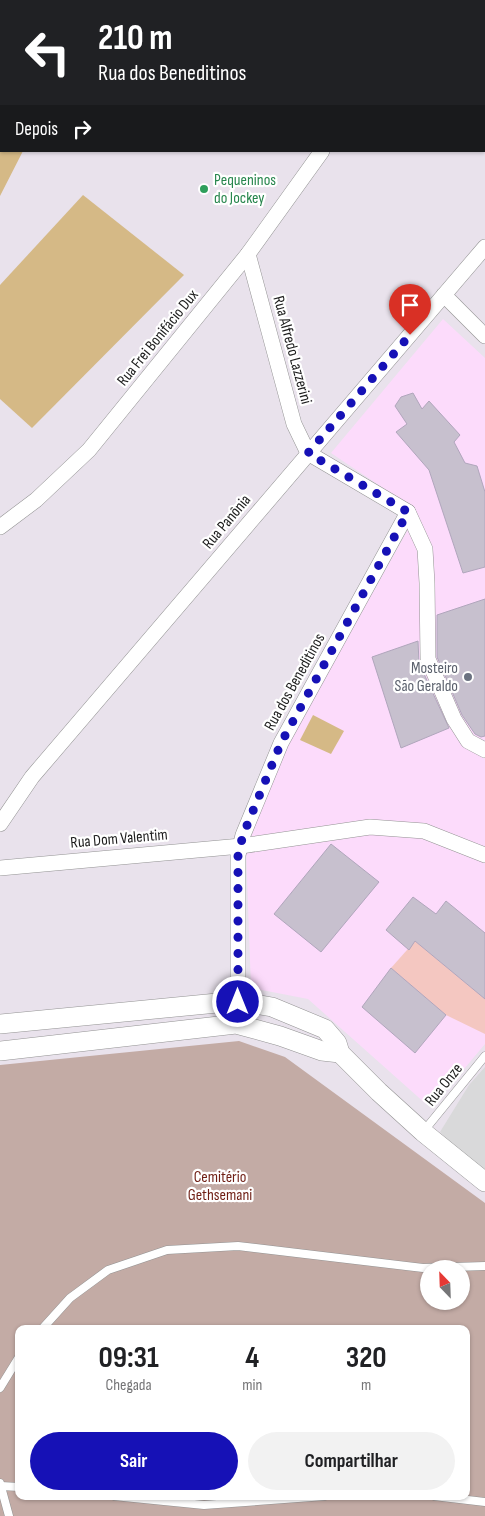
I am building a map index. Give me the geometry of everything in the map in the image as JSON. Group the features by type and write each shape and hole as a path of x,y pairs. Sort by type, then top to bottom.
{"street":[{"name":"Rua Frei Bonifácio Dux","path":"0,528 36,500 89,450 248,254 321,152"},
{"name":"Rua Panônia","path":"0,824 32,777 485,247"},
{"name":"Rua Alfredo Lazzerini","path":"248,254 294,424 308,453"},
{"path":"444,295 485,336"},
{"path":"308,453 408,512 425,549 428,659 454,719 468,742 485,750"},
{"name":"Rua dos Beneditinos","path":"236,1024 238,1002 238,855 243,835 281,743 408,512"},
{"name":"Rua Dom Valentim","path":"0,868 241,846 370,827 424,831 485,855"},
{"path":"0,1024 238,1002 272,1007 325,1029 337,1043 340,1053 378,1092 423,1132 485,1182"},
{"path":"0,1051 236,1024 280,1036 322,1051 340,1053"}],"lane":[{"name":"Rua Onze","path":"423,1132 485,1056"},
{"path":"46,1325 70,1298 108,1270 167,1250 238,1246 423,1268 485,1266"},
{"path":"0,1388 15,1364"},
{"path":"9,1516 0,1484 15,1486"},
{"path":"154,1500 204,1505 271,1500"},
{"path":"468,1500 485,1502"}],"shaded area":[{"path":"0,152 22,152 0,196"},
{"path":"83,195 184,275 32,428 0,399 0,285"},
{"path":"443,319 485,358 485,1044 459,1075 426,1104 308,999 251,988 246,849 287,746 415,517 404,502 331,453"},
{"path":"313,715 344,731 331,754 300,740"},
{"path":"415,941 485,999 485,1034 446,1015 391,968"},
{"path":"485,1067 485,1175 472,1166 440,1132 469,1085"}],"green space":[{"name":"Cemitério Gethsemani","path":"239,1041 285,1057 485,1203 485,1516 0,1516 0,1065"}],"building":[{"path":"413,393 422,409 429,401 460,435 454,442 465,463 477,466 485,492 485,567 463,573 429,470 396,432 407,424 395,406 401,397"},
{"name":"Mosteiro São Geraldo","path":"485,599 485,736 481,737 475,734 462,715 437,657 437,615"},
{"path":"418,641 419,663 449,728 401,748 372,657"},
{"path":"331,844 379,882 321,952 274,914"},
{"path":"413,897 436,914 446,901 485,933 485,999 415,941 409,950 386,930"},
{"path":"391,968 446,1015 415,1053 362,1007"}],"place":[{"name":"Pequeninos do Jockey","path":"204,189"},
{"name":"Mosteiro São Geraldo","path":"468,677"}],"route":[{"path":"238,1002 238,855 243,835 281,743 408,512 308,453 410,335"}]}
